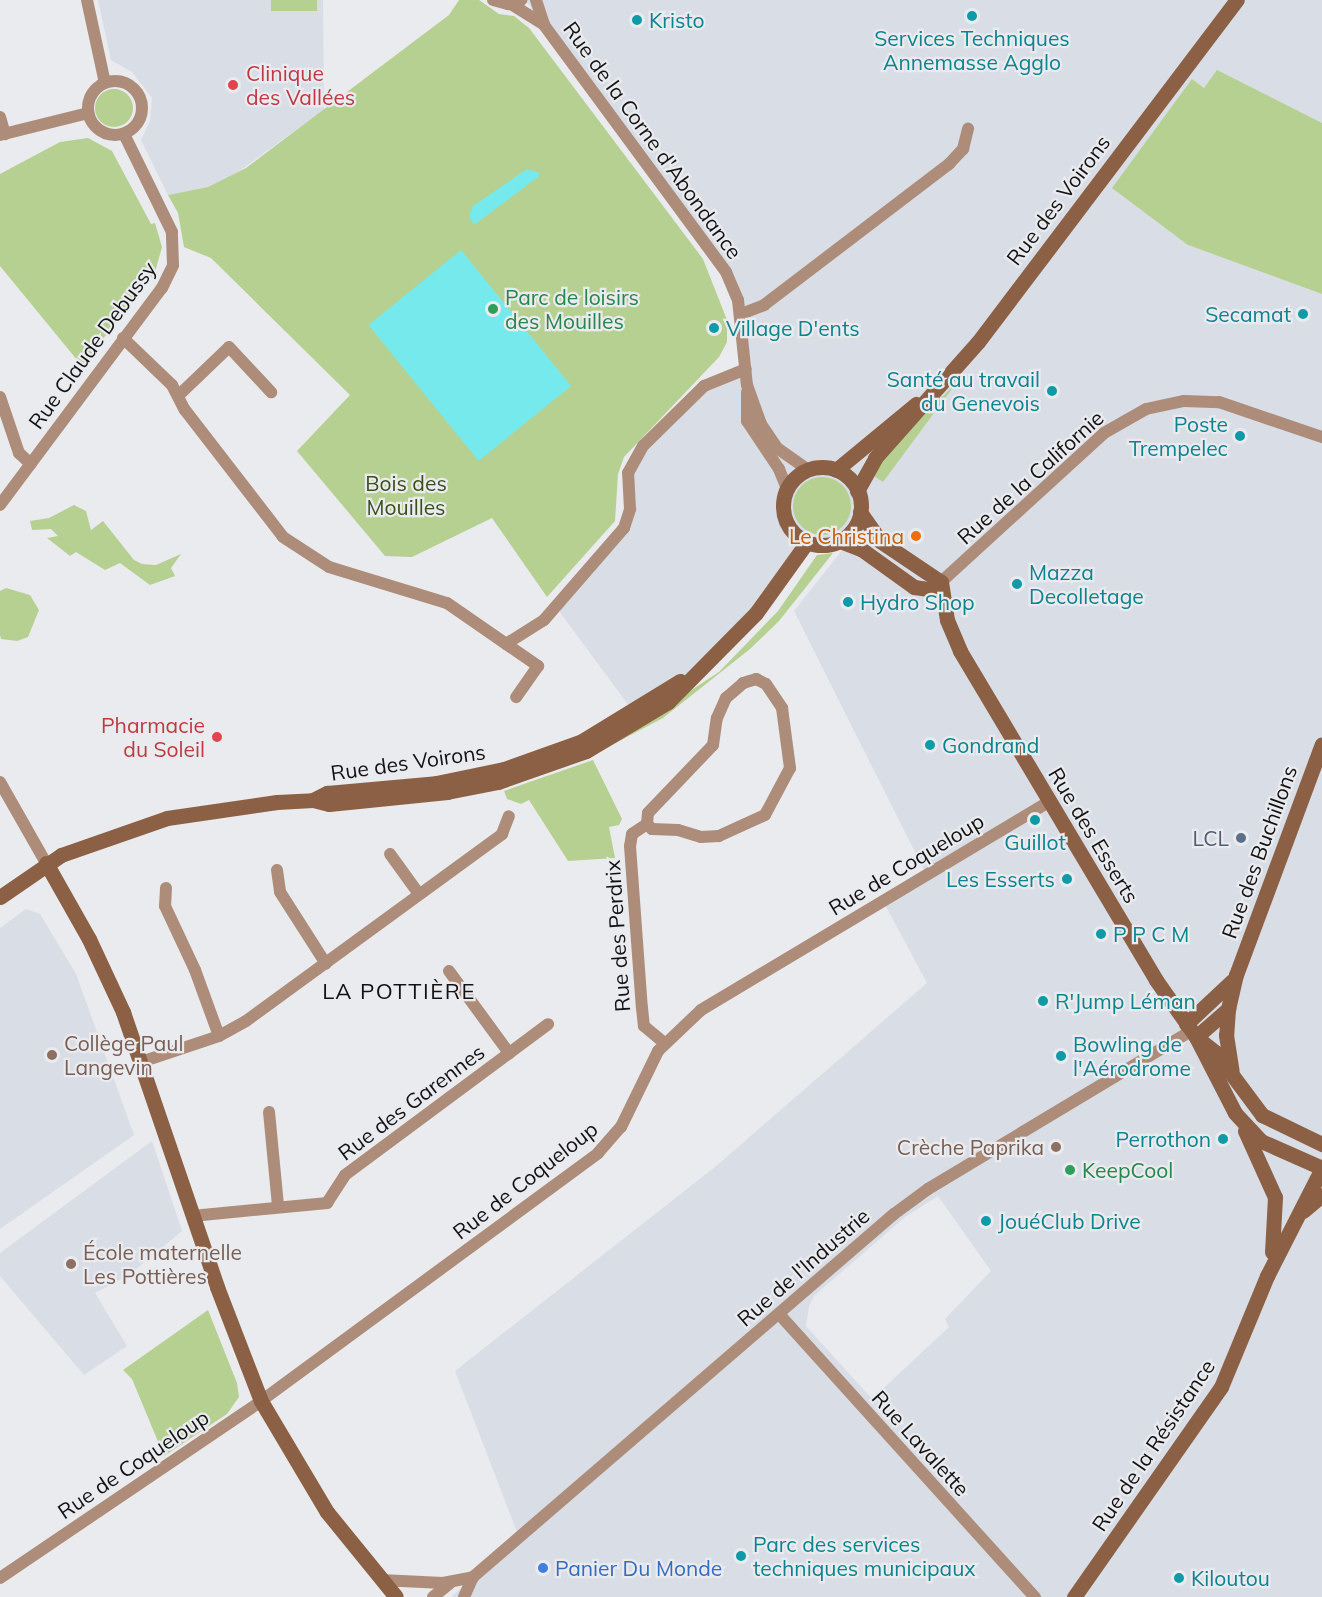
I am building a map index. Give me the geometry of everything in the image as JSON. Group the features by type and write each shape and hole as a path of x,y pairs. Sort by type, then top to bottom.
{"street":[{"path":"87,0 105,83"},
{"name":"Rue de la Corne d'Abondance","path":"493,0 516,2 544,25 708,245 732,284 741,314 747,384 747,421 779,468 787,489"},
{"name":"Rue de la Corne d'Abondance","path":"536,0 544,25"},
{"name":"Rue des Voirons","path":"1206,38 1230,0"},
{"name":"Rue des Voirons","path":"857,491 875,458 984,334 1237,0"},
{"path":"105,83 126,84 140,99 140,118 124,134 101,132 88,113 90,96 105,83"},
{"path":"0,117 2,135 88,113"},
{"path":"741,314 764,304 949,164 963,149 968,129"},
{"name":"Rue Claude Debussy","path":"0,505 166,281 175,254 169,226 124,134"},
{"path":"123,338 179,395 185,410 269,522 298,549 349,574 432,596 506,644 538,666 516,697"},
{"path":"179,395 229,347 271,392"},
{"path":"506,644 536,627 554,609 628,521 628,473 643,446 704,386 746,369"},
{"name":"Rue de la Corne d'Abondance","path":"747,384 771,441 789,459 809,470"},
{"name":"Rue des Voirons","path":"836,470 939,385"},
{"path":"0,397 19,453 31,464"},
{"name":"Rue de la Californie","path":"941,582 1104,433 1146,409 1184,401 1219,402 1322,437"},
{"path":"840,541 861,549 914,588 929,589 941,582 879,541 860,512 857,491 836,470 809,470 787,489 784,515 793,531 807,542 827,544 840,541 854,529 860,512"},
{"name":"Rue des Voirons","path":"0,897 46,863 79,847 166,818 222,808 313,800 330,804 421,796 491,784 543,768 638,724 668,702 756,613 807,542"},
{"name":"Rue des Esserts","path":"941,582 953,637 1191,1031 1235,1113 1254,1136 1280,1152 1322,1168"},
{"name":"Rue des Perdrix","path":"646,825 658,832 672,829 701,837 719,836 765,815 790,768 782,708 765,682 743,683 726,698 717,718 713,745 648,813 646,825 632,834 630,846 644,1026 664,1043"},
{"name":"Rue des Buchillons","path":"1235,1080 1227,1044 1228,1009 1236,975 1322,744"},
{"path":"0,782 103,967 141,1062 192,1216 261,1401 317,1499 388,1588"},
{"name":"Rue de Coqueloup","path":"0,1578 261,1401 598,1154 621,1127 644,1074 664,1043 715,1000 1050,801"},
{"path":"141,1062 219,1036 326,964 502,834 509,816"},
{"path":"390,854 419,894"},
{"path":"277,870 280,892 326,964"},
{"path":"166,888 165,906 195,970 219,1036"},
{"name":"Rue des Garennes","path":"450,971 509,1053"},
{"name":"Rue des Buchillons","path":"1191,1031 1236,975"},
{"path":"1191,1031 1228,1009"},
{"name":"Rue des Garennes","path":"192,1216 278,1206 296,1209 327,1203 345,1175 548,1024"},
{"name":"Rue des Esserts","path":"1191,1031 1215,1052 1262,1115 1299,1135 1322,1144"},
{"name":"Rue de l'Industrie","path":"464,1597 473,1577 928,1189 1191,1031"},
{"path":"269,1112 278,1206"},
{"name":"Rue de la Résistance","path":"1235,1113 1268,1177 1277,1212 1267,1276"},
{"path":"1268,1177 1280,1152 1299,1135"},
{"name":"Rue de la Résistance","path":"1074,1597 1218,1392 1240,1350 1267,1276 1322,1168"},
{"path":"1293,1221 1322,1196"},
{"name":"Rue Lavalette","path":"779,1314 1035,1597"},
{"name":"Rue de l'Industrie","path":"388,1588 450,1583 473,1577"},
{"name":"Rue de l'Industrie","path":"433,1597 450,1583"}],"shaded area":[{"name":"Clinique des Vallées","path":"98,0 323,0 324,110 235,174 208,187 168,195 141,140 150,121 152,98 132,72 111,60"},
{"path":"525,0 1322,0 1322,123 1204,88 1192,79 1188,245 1322,294 1322,1597 451,1597 519,1537 455,1371 715,1167 927,983 883,901 926,874 794,611 843,549 803,548 763,604 638,718 556,607 624,528 631,464 704,386 746,369 738,300 622,126","holes":["938,1196 991,1271 945,1319 949,1327 872,1399 806,1326 809,1306 814,1296 905,1217"]},
{"name":"Collège Paul Langevin","path":"26,909 40,914 76,974 134,1135 0,1229 0,928"},
{"name":"École maternelle Les Pottières","path":"152,1141 182,1231 129,1275 95,1293 127,1346 84,1375 0,1276 0,1253"}],"green space":[{"path":"271,0 317,0 317,11 271,11"},
{"name":"Parc de loisirs des Mouilles","path":"459,0 479,0 499,14 514,16 529,28 703,259 727,320 727,342 719,357 624,457 618,474 615,521 547,597 492,518 412,557 385,556 297,451 350,395 211,258 184,247 178,213 168,195 208,187 246,168 449,15"},
{"path":"1217,70 1322,123 1322,294 1188,245 1112,188 1192,79 1204,88"},
{"path":"114,89 127,95 133,108 127,121 114,127 101,121 95,108 101,95"},
{"path":"88,138 112,151 151,224 155,223 162,247 155,272 82,366 0,266 0,174 60,142"},
{"path":"957,382 883,482 871,474 881,459"},
{"path":"816,477 828,477 843,485 851,500 851,512 843,527 828,535 816,535 801,527 793,512 793,500 801,485"},
{"path":"74,505 86,511 91,530 103,521 134,560 142,564 156,565 181,554 171,568 175,576 150,585 120,563 105,570 76,552 70,556 47,538 58,536 51,529 32,530 30,521 49,518"},
{"path":"833,553 779,621 750,649 663,718 591,756 719,672 778,611 817,555"},
{"path":"6,588 30,595 39,610 28,637 17,641 1,639 0,635 0,591"},
{"path":"593,760 622,819 619,825 609,827 615,858 568,861 529,800 521,804 507,799 504,791"},
{"path":"208,1310 237,1383 239,1397 227,1414 164,1456 132,1379 123,1370"}],"water":[{"path":"527,169 540,173 538,177 474,225 469,216 473,206"},
{"path":"461,250 571,386 479,461 369,325"}],"place":[{"name":"Services Techniques Annemasse Agglo","path":"972,16"},
{"name":"Kristo","path":"637,20"},
{"name":"Clinique des Vallées","path":"233,85"},
{"name":"Parc de loisirs des Mouilles","path":"493,309"},
{"name":"Secamat","path":"1303,314"},
{"name":"Village D'ents","path":"714,328"},
{"name":"Santé au travail du Genevois","path":"1052,391"},
{"name":"Poste Trempelec","path":"1240,436"},
{"name":"Le Christina","path":"916,536"},
{"name":"Mazza Decolletage","path":"1017,584"},
{"name":"Hydro Shop","path":"848,602"},
{"name":"Pharmacie du Soleil","path":"217,737"},
{"name":"Gondrand","path":"930,745"},
{"name":"Guillot","path":"1035,820"},
{"name":"LCL","path":"1241,838"},
{"name":"Les Esserts","path":"1067,879"},
{"name":"P P C M","path":"1101,934"},
{"name":"R'Jump Léman","path":"1043,1001"},
{"name":"Collège Paul Langevin","path":"52,1055"},
{"name":"Bowling de l'Aérodrome","path":"1061,1056"},
{"name":"Perrothon","path":"1223,1139"},
{"name":"Crèche Paprika","path":"1056,1147"},
{"name":"KeepCool","path":"1070,1170"},
{"name":"JouéClub Drive","path":"986,1221"},
{"name":"École maternelle Les Pottières","path":"71,1264"},
{"name":"Parc des services techniques municipaux","path":"741,1556"},
{"name":"Panier Du Monde","path":"543,1568"},
{"name":"Kiloutou","path":"1179,1578"}],"district":[{"name":"LA POTTIÈRE","path":"399,992"}],"park label":[{"name":"Bois des Mouilles","path":"406,495"}]}
